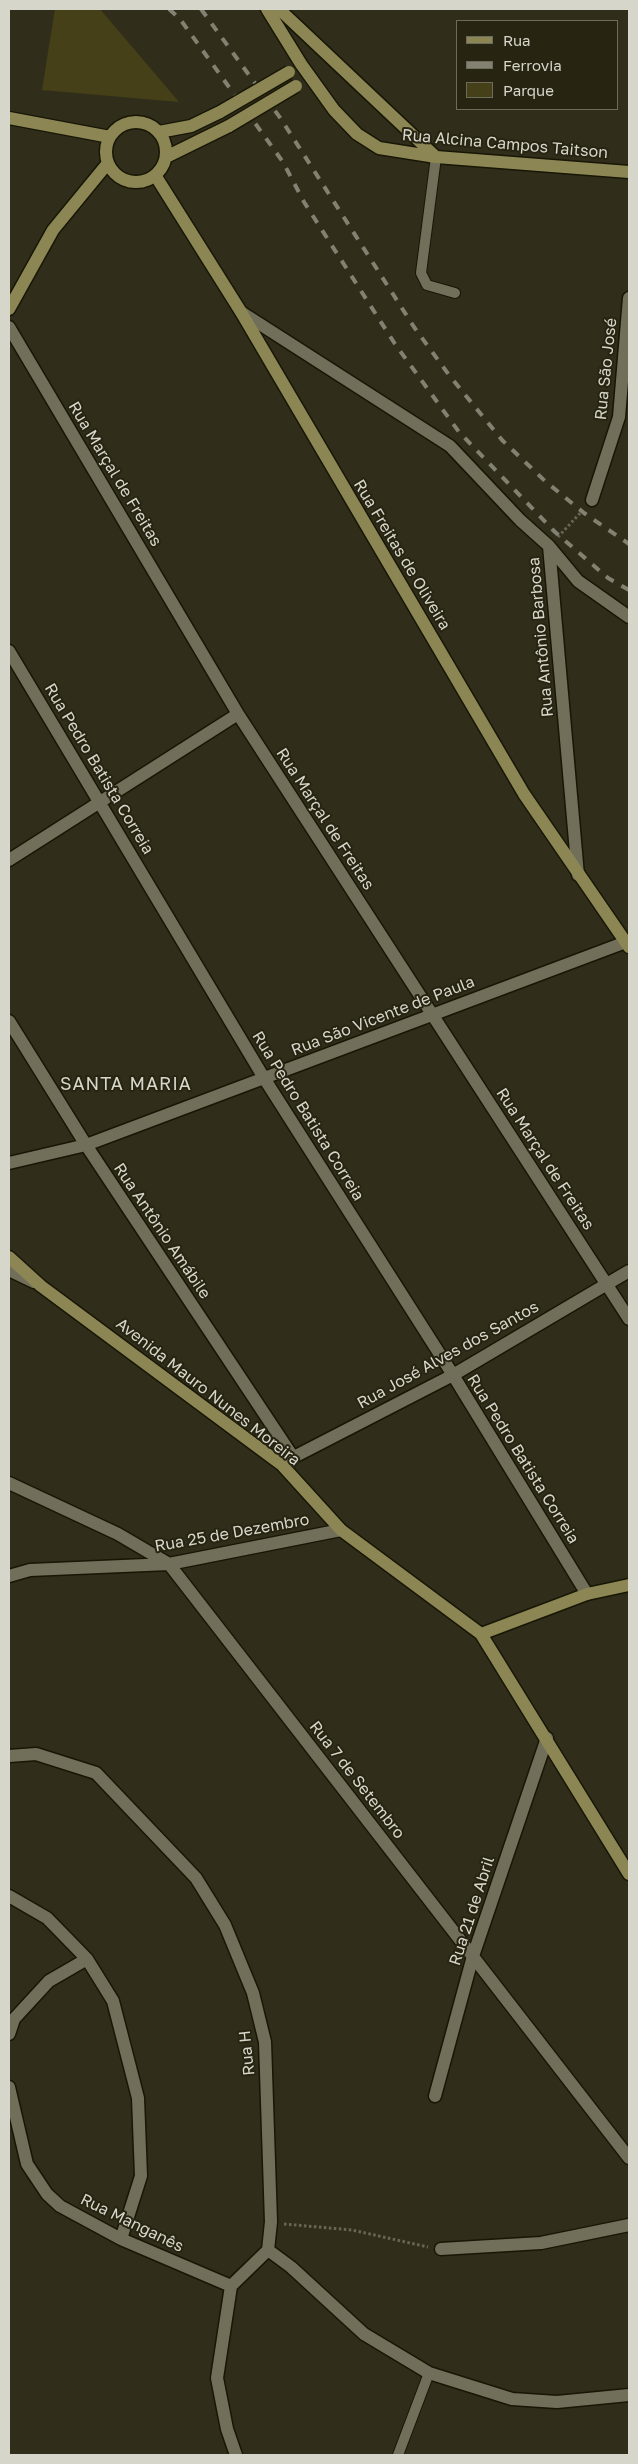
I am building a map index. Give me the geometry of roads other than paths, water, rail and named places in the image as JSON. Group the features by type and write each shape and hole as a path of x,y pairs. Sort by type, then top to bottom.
{"street":[{"name":"Rua Alcina Campos Taitson","path":"267,9 301,64 334,110 357,134 379,148 436,157 629,172"},
{"path":"280,9 436,157"},
{"path":"159,132 191,126 220,112 301,64"},
{"path":"166,157 165,144 159,132 145,123 129,123 115,130 110,137 106,154 108,163 114,172 123,179 134,182 145,181 155,175 166,157 229,126 312,77"},
{"path":"9,118 110,137"},
{"path":"9,309 54,230 108,163"},
{"name":"Rua Freitas de Oliveira","path":"155,175 241,312 524,794 627,945"},
{"name":"Rua São José","path":"592,500 619,418 629,298"},
{"name":"Rua Antônio Barbosa","path":"241,312 450,446 520,520 549,546 578,874"},
{"name":"Rua Marçal de Freitas","path":"9,327 238,714 629,1319"},
{"path":"549,546 578,581 629,617"},
{"name":"Rua Pedro Batista Correia","path":"9,651 264,1078 452,1375 587,1594"},
{"path":"9,860 238,714"},
{"name":"Rua São Vicente de Paula","path":"9,1163 86,1145 433,1015 627,945"},
{"name":"Rua Antônio Amábile","path":"9,1021 86,1145 293,1456"},
{"name":"Avenida Mauro Nunes Moreira","path":"9,1257 41,1286 282,1465 342,1530 481,1634 547,1738 629,1874"},
{"name":"Avenida Mauro Nunes Moreira","path":"9,1270 41,1286"},
{"name":"Rua José Alves dos Santos","path":"282,1465 293,1456 452,1375 629,1271"},
{"name":"Rua 7 de Setembro","path":"9,1483 118,1534 169,1564 629,2158"},
{"name":"Rua 25 de Dezembro","path":"9,1576 30,1570 169,1564 342,1530"},
{"path":"481,1634 587,1594 629,1585"},
{"name":"Rua 21 de Abril","path":"435,2096 473,1956 547,1738"},
{"name":"Rua H","path":"9,1756 36,1754 96,1773 196,1878 225,1925 254,1993 265,2042 271,2222 268,2250"},
{"path":"9,1896 47,1918 87,1959 113,2001 138,2098 141,2176 121,2239"},
{"path":"9,2034 14,2019 49,1982 87,1959"},
{"name":"Rua Manganês","path":"9,2087 27,2164 46,2194 60,2206 121,2239 231,2286"},
{"path":"441,2250 541,2243 629,2225"},
{"path":"236,2455 227,2429 217,2378 231,2286 268,2250 291,2267 364,2334 429,2373 512,2399 557,2402 629,2395"}],"lane":[{"path":"436,157 421,273 427,286 455,293"},
{"path":"398,2455 429,2373"}],"railway":[{"path":"169,9 180,19 283,162 304,202 395,344 459,432 555,532 608,578 629,590"},
{"path":"201,9 281,119 414,327 449,375 502,440 545,481 584,513 629,544"}],"district":[{"name":"SANTA MARIA","path":"126,1084"}]}
